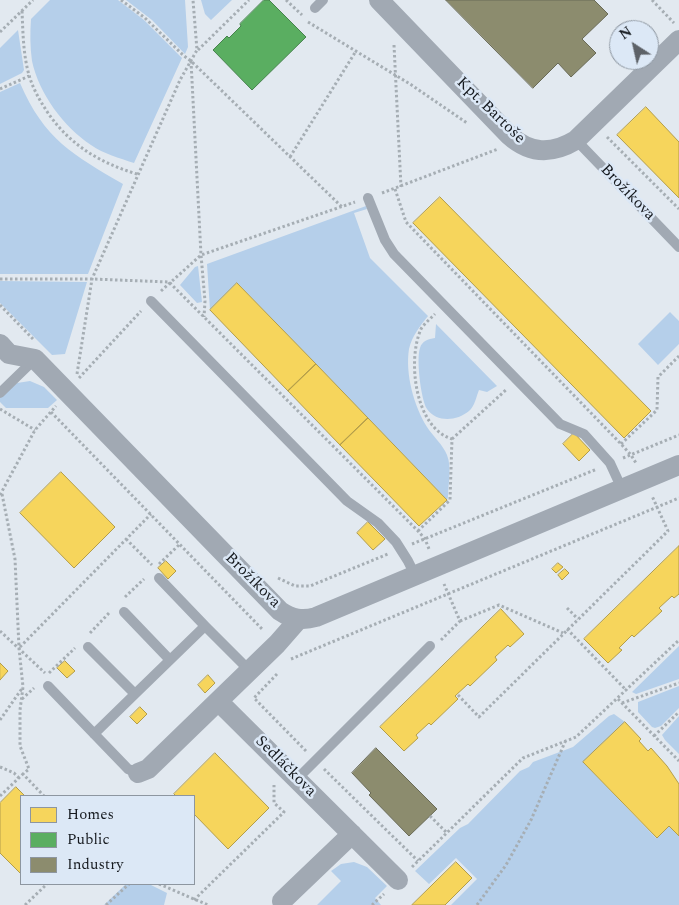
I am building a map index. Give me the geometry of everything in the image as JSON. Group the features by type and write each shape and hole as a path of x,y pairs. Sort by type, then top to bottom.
{"street":[{"name":"Kpt. Bartoše","path":"379,0 519,144 530,149 542,151 555,149 576,140 679,40"},
{"path":"0,344 9,354 35,359"},
{"name":"Brožíkova","path":"35,359 280,610 298,620 316,617 679,465"},
{"path":"138,773 148,769 281,640 298,620"},
{"name":"Sedláčkova","path":"218,701 398,880"},
{"path":"278,903 352,834"}],"lane":[{"name":"Brožíkova","path":"576,140 679,247"},
{"path":"368,198 389,248 560,424 584,434 610,463 622,489"},
{"path":"151,300 347,501 378,523 401,549 415,576"},
{"path":"0,393 35,359"},
{"path":"159,578 249,670"},
{"path":"124,612 170,660"},
{"path":"94,734 206,626"},
{"path":"297,779 430,646"},
{"path":"88,647 135,694"},
{"path":"48,686 128,768 138,773"}],"path":[{"path":"0,32 33,0"},
{"path":"121,0 145,18 184,56 192,61 342,207"},
{"path":"193,0 198,50"},
{"path":"249,0 198,50 180,80 92,279 76,382 151,300 201,255 402,187 492,151"},
{"path":"286,0 310,24 396,75 472,126"},
{"path":"652,0 679,28"},
{"path":"22,11 23,36 29,76 38,98 60,130 72,142 93,156 116,168 138,174"},
{"path":"394,36 402,187"},
{"path":"290,156 356,51"},
{"path":"192,61 201,255 205,301 204,317"},
{"path":"0,90 29,76"},
{"path":"495,142 503,147"},
{"path":"612,142 679,209"},
{"path":"395,189 406,222 631,455"},
{"path":"0,279 92,279 169,282 425,539"},
{"path":"444,305 422,328 415,354 414,371 416,389 430,422 443,437 452,439"},
{"path":"621,444 657,410 658,377 679,356"},
{"path":"418,531 450,500 452,439 517,380"},
{"path":"0,409 35,430 1,494 15,559 19,648 23,687 20,710 20,746 29,769 0,796"},
{"path":"51,412 151,514 281,640 291,659"},
{"path":"310,586 679,435"},
{"path":"285,666 291,659 679,498"},
{"path":"458,695 479,717 668,532 656,508"},
{"path":"19,648 151,514"},
{"path":"126,539 155,568"},
{"path":"448,593 460,621"},
{"path":"430,646 436,645 460,621 499,605 563,634"},
{"path":"566,608 578,619"},
{"path":"567,629 627,690"},
{"path":"0,631 47,675"},
{"path":"279,672 254,698 418,861 523,758 576,738 679,640"},
{"path":"622,703 679,683"},
{"path":"0,720 23,687"},
{"path":"618,699 679,761"},
{"path":"654,736 679,712"},
{"path":"477,905 506,865 531,820 565,742"},
{"path":"0,766 14,773 19,778"},
{"path":"22,774 43,795"},
{"path":"194,900 284,812 274,803 274,778"},
{"path":"430,816 447,833"},
{"path":"24,905 46,885"},
{"path":"106,905 128,885"},
{"path":"161,885 208,905"}],"shaded area":[{"path":"50,0 118,0 144,20 182,58 134,163 101,151 81,138 54,109 40,86 32,61 31,19"},
{"path":"126,0 185,0 188,47 185,54 152,20"},
{"path":"201,0 232,0 211,20 205,14"},
{"path":"18,30 24,70 22,73 0,84 0,48"},
{"path":"20,83 39,118 62,144 89,164 123,184 88,274 0,274 0,92"},
{"path":"366,206 367,209 354,213 370,258 428,316 410,344 408,369 415,400 422,419 445,451 448,460 447,500 237,283 210,310 207,264"},
{"path":"198,266 202,302 197,303 180,285"},
{"path":"0,281 87,282 65,354 52,355 0,303"},
{"path":"670,312 679,321 679,344 658,365 638,344"},
{"path":"436,324 497,386 487,392 479,390 471,409 459,417 447,419 431,414 425,404 421,389 419,370 420,348 426,341 435,338"},
{"path":"30,381 44,387 57,400 48,408 6,408 0,402 0,397 17,383"},
{"path":"679,646 679,679 636,694 632,692"},
{"path":"679,686 679,708 661,726 652,727 638,712 638,702"},
{"path":"614,714 625,722 584,763 656,838 669,826 679,836 679,905 451,905 477,879 456,858 429,884 415,871 460,828 468,824 520,771 529,767 533,762 573,747 609,716"},
{"path":"679,716 679,754 662,735"},
{"path":"354,862 367,867 387,886 375,898 381,905 317,905 341,881 331,871 341,864"},
{"path":"125,885 151,885 167,893 164,905 104,905"}],"building: Homes":[{"path":"646,107 679,142 679,198 617,135"},
{"path":"440,197 651,411 624,438 413,223"},
{"path":"237,283 316,364 288,391 210,310"},
{"path":"316,364 368,418 340,445 288,391"},
{"path":"368,418 447,500 419,526 340,445"},
{"path":"574,433 590,450 579,461 563,444"},
{"path":"61,472 115,527 74,568 20,513"},
{"path":"368,522 385,539 373,550 357,533"},
{"path":"679,546 679,594 674,598 672,596 659,608 662,611 634,637 632,635 619,648 622,650 608,663 584,639"},
{"path":"166,561 176,571 168,579 158,568"},
{"path":"558,563 563,567 556,573 552,569"},
{"path":"565,569 569,573 562,580 558,575"},
{"path":"501,609 524,634 495,657 497,660 470,686 468,684 455,696 458,699 431,725 429,723 416,735 418,738 404,751 380,727"},
{"path":"65,661 75,671 67,678 57,668"},
{"path":"0,663 8,671 0,680"},
{"path":"208,675 215,683 205,693 198,685"},
{"path":"140,707 147,714 137,724 130,717"},
{"path":"625,722 641,739 639,741 648,751 651,748 667,766 679,784 679,836 669,826 657,838 583,762"},
{"path":"215,753 269,808 228,849 195,815 195,795 174,794"},
{"path":"16,787 24,795 20,795 20,873 0,853 0,803"},
{"path":"456,862 472,878 445,905 412,905"}],"building: Public":[{"path":"264,0 269,0 306,37 252,90 213,50 227,36 229,38"}],"building: Industry":[{"path":"446,0 594,0 608,14 582,39 596,53 571,77 558,63 533,88"},
{"path":"376,748 437,809 409,836 369,795 371,793 352,773"}]}
